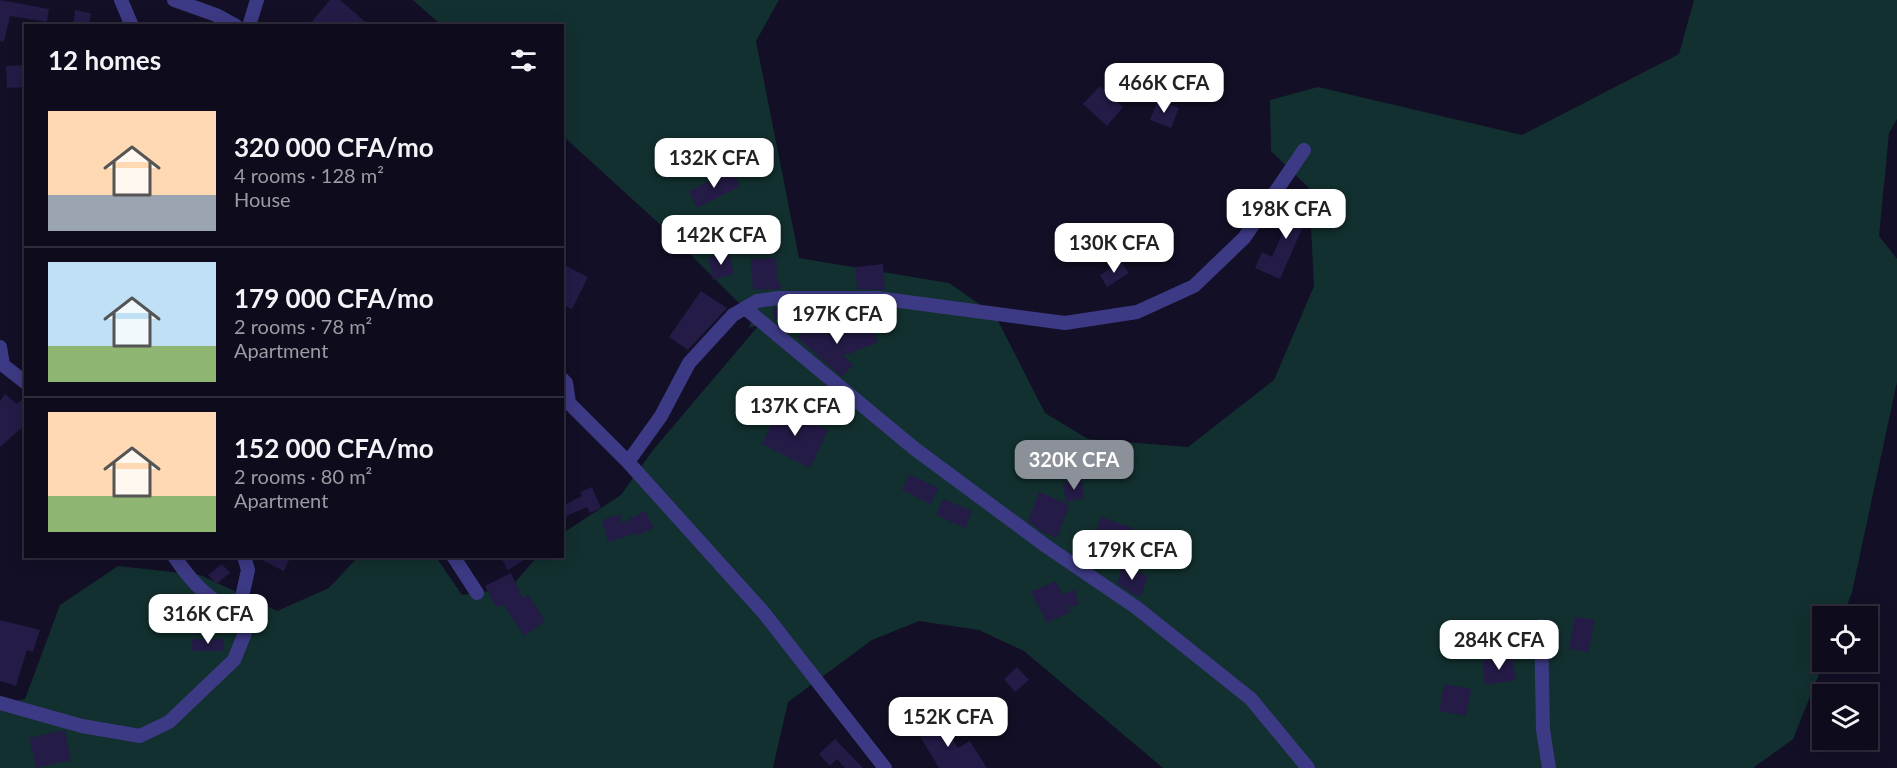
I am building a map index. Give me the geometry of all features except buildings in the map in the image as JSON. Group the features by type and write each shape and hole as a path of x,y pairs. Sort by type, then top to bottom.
{"street":[{"path":"121,0 131,24"},
{"path":"174,0 216,15 232,24"},
{"path":"250,24 257,0"},
{"path":"628,462 661,416 688,363 733,315 757,301 778,298 877,298 1065,323 1137,312 1194,286 1244,238 1304,150"},
{"path":"745,308 915,449 1046,546 1137,608 1251,699 1308,768"},
{"path":"0,346 3,365 24,381"},
{"path":"564,381 566,383 566,405 628,462 764,613 885,768"},
{"path":"176,558 199,589 238,615"},
{"path":"0,703 82,726 140,735 169,722 234,660 245,633 238,615 248,570 245,558"},
{"path":"454,558 477,593"},
{"path":"1541,626 1543,730 1549,768"}],"green space":[{"path":"413,0 779,0 756,41 799,258 949,283 995,315 1045,413 1088,439 1188,447 1274,380 1314,286 1309,188 1271,151 1270,100 1318,87 1522,135 1679,54 1694,0 1897,0 1897,119 1889,133 1879,236 1897,259 1897,382 1852,592 1847,606 1812,606 1812,672 1820,672 1815,684 1812,684 1812,692 1793,739 1753,768 1163,768 1024,651 979,630 919,621 872,640 788,702 773,768 0,768 0,704 25,699 60,605 118,566 200,575 277,611 329,588 357,558 437,558 462,595 510,588 536,558 564,558 564,532 621,495 653,450 759,325 748,328 754,318 665,229 564,137 564,24 440,24"}]}
